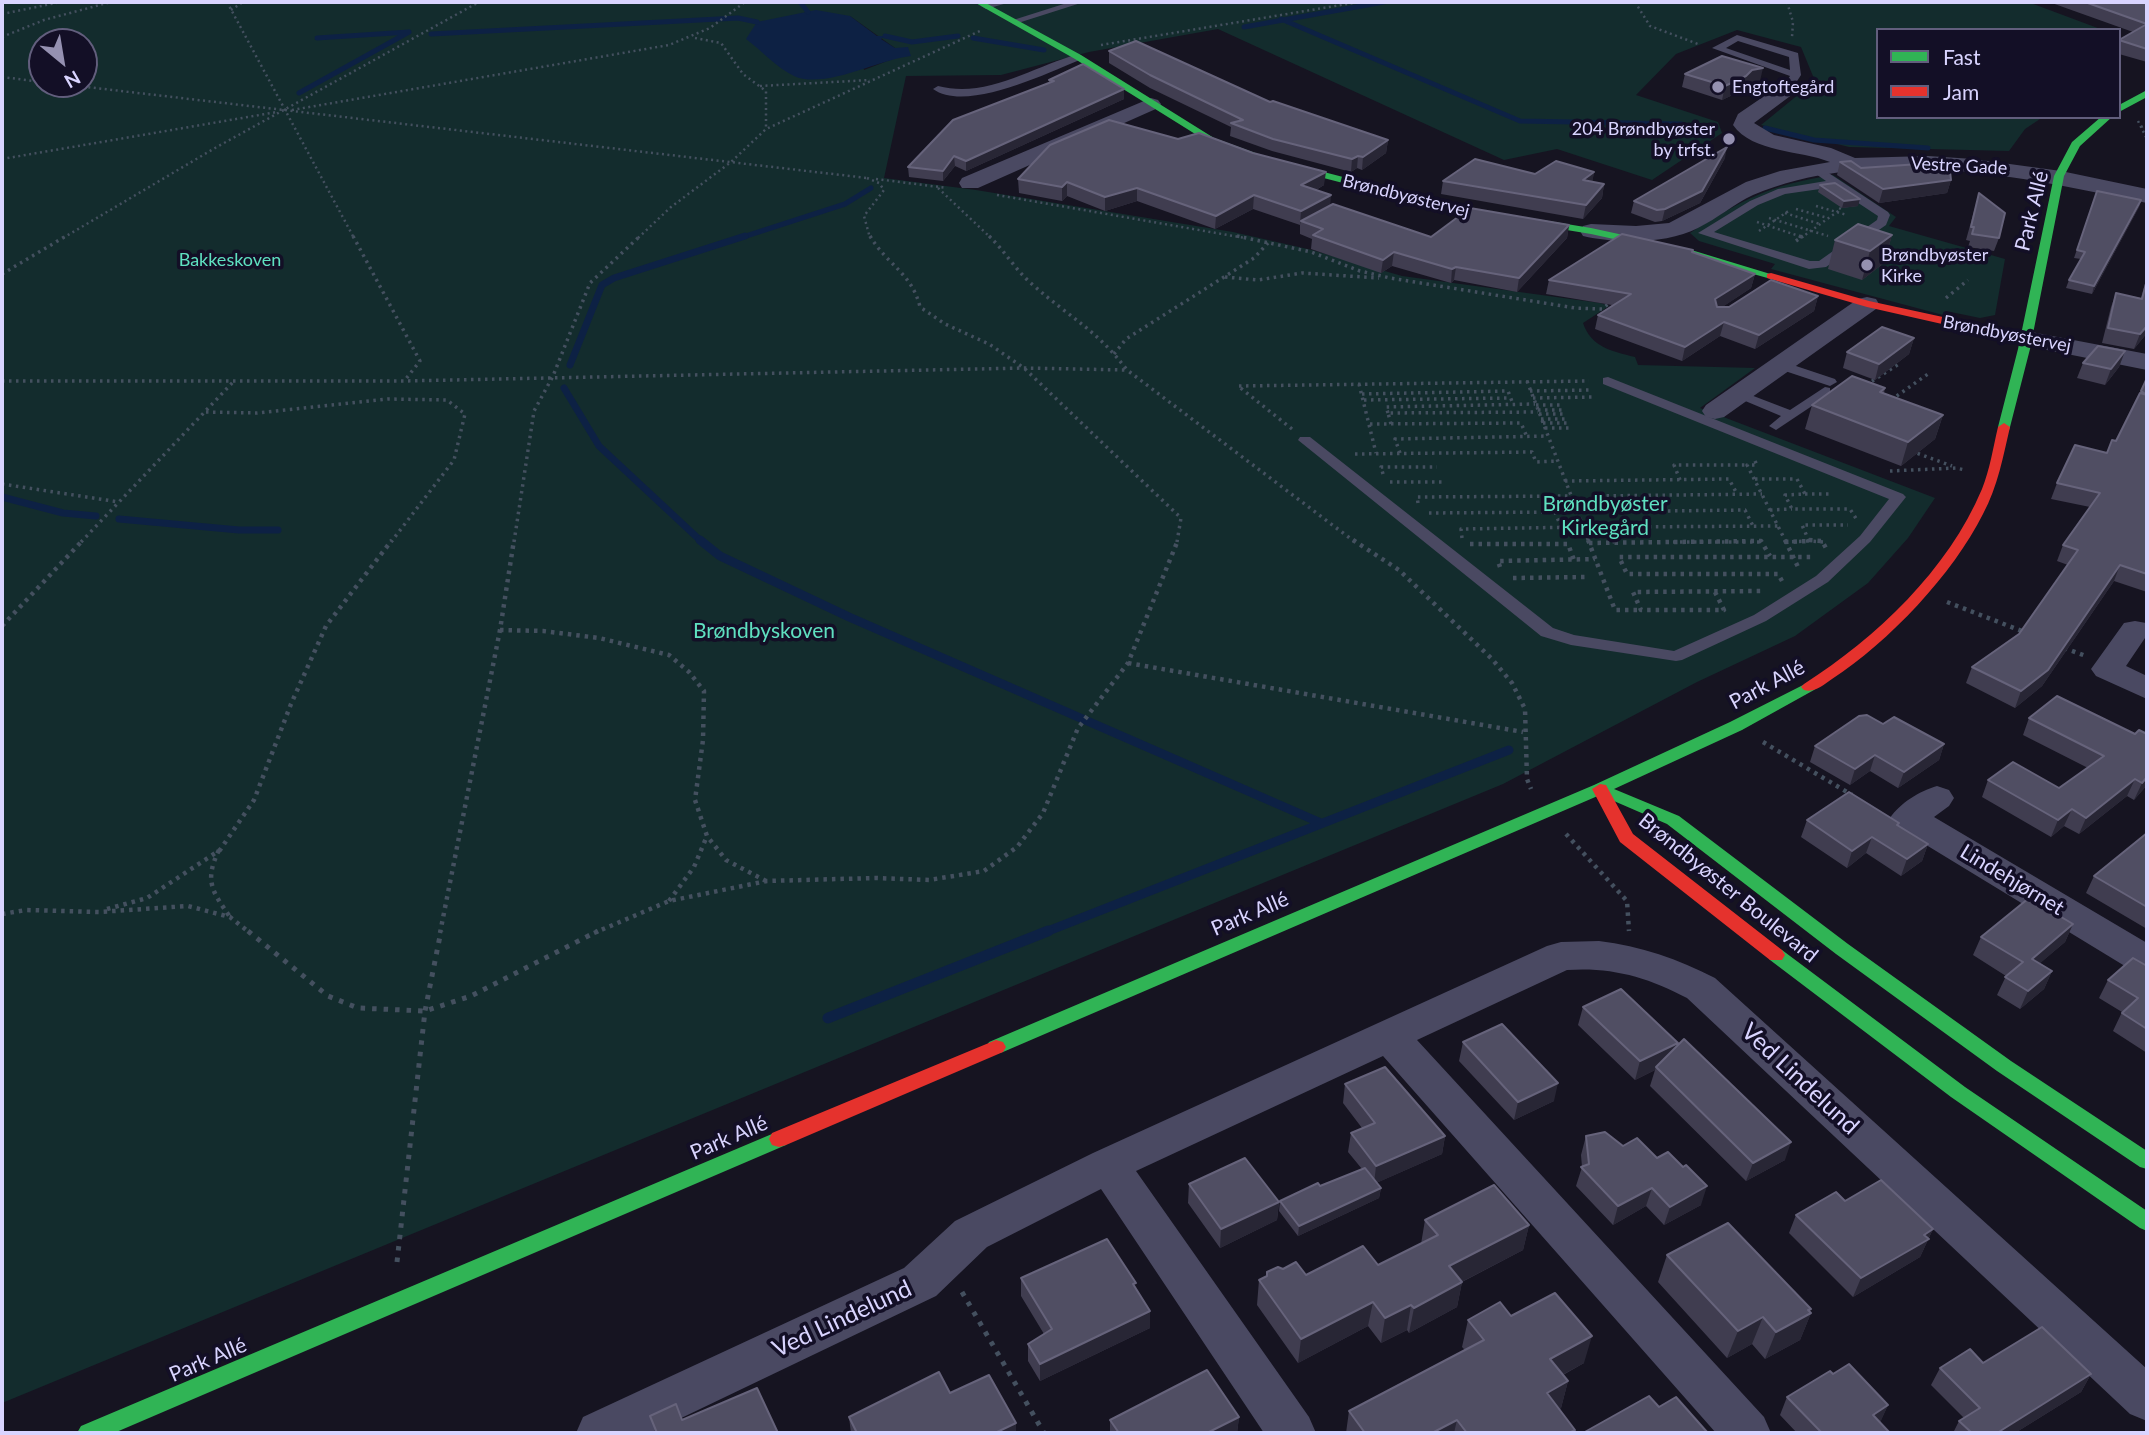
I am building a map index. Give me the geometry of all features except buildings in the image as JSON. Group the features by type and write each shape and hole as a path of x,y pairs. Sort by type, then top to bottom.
{"street":[{"name":"Brøndbyøstervej","path":"982,4 1072,54 1211,140 1262,159 1451,208 1591,231 1688,252 1771,282 2026,339 2147,362"},
{"name":"Vestre Gade","path":"1787,87 1745,118 1743,125 1763,137 1829,154 1851,166"},
{"path":"2121,108 2145,95"},
{"path":"965,186 1151,104"},
{"name":"Park Allé","path":"89,1433 1543,811 1600,789 1736,726 1823,679 1875,637 1920,592 1961,540 1988,490 2026,339 2059,176 2076,144 2105,119"},
{"name":"Vestre Gade","path":"1591,231 1647,231 1680,227 1734,196 1794,174 1851,166 1915,162 1971,164 2059,176 2147,196"},
{"path":"1680,227 1675,237 1677,243 1688,252"},
{"path":"1709,415 1867,304"},
{"path":"2135,629 2107,670 2147,689"},
{"name":"Brøndbyøster Boulevard","path":"1600,789 1673,820 1842,949 1993,1058 2147,1161"},
{"name":"Brøndbyøster Boulevard","path":"1600,789 1626,838 1958,1092 2147,1222"},
{"name":"Lindehjørnet","path":"1937,798 1908,818 2147,961"},
{"name":"Ved Lindelund","path":"600,1433 920,1282 971,1234 1108,1165 1561,956 1594,953 1630,958 1670,971 1701,988 2147,1399"},
{"path":"1388,1035 1747,1433"},
{"path":"1108,1165 1292,1433"}],"lane":[{"path":"982,4 1006,2"},
{"path":"1015,21 1079,2"},
{"path":"1717,48 1737,38 1794,55 1787,87"},
{"path":"1717,48 1787,87"},
{"path":"938,89 947,94 972,95 1072,54"},
{"path":"1750,88 1787,87"},
{"path":"1816,170 1836,183 1884,215 1878,225 1822,264 1810,265 1775,256 1704,233 1775,194 1836,183"},
{"path":"1776,426 1828,387 1781,365"},
{"path":"1305,440 1547,632 1571,640 1675,656 1760,618 1822,579 1838,557 1875,527 1898,497 1742,435 1709,415 1605,389"},
{"path":"1738,395 1791,415"}],"path":[{"path":"2,14 61,2"},
{"path":"2,37 44,20 111,2"},
{"path":"227,2 420,361 404,381"},
{"path":"231,10 243,2"},
{"path":"2,274 215,148 479,2"},
{"path":"2,159 669,45 694,38 730,16 745,2"},
{"path":"1072,54 1359,2"},
{"path":"1635,2 1650,26 1660,32 1717,48"},
{"path":"1787,2 1793,22 1794,55"},
{"path":"392,1305 425,1011 499,630 534,411 553,376 590,282 671,207 731,162 766,128 979,31 1015,21"},
{"path":"694,38 721,43 743,74 766,91 766,128"},
{"path":"2,77 28,80"},
{"path":"759,86 874,79"},
{"path":"98,88 937,187 965,186"},
{"path":"2141,127 2147,124"},
{"path":"206,412 269,412 388,399 447,401 465,414 454,460 326,626 291,704 254,800 220,850 208,873 209,885 230,917 328,996 358,1008 425,1011 471,996 592,934 669,901 767,881 876,878 929,880 984,871 1017,847 1043,813 1077,728 1128,663 1169,564 1178,539 1181,518 1024,368 989,344 946,324 920,307 915,287 870,237 864,216 884,190 879,183 867,178"},
{"path":"937,187 1003,248 1009,261 1021,273 1098,336 1126,370 1341,533 1399,570 1492,659 1512,683 1525,709 1527,779 1543,811 1627,901 1630,958"},
{"path":"990,194 1311,252 1351,268 1390,278"},
{"path":"1775,194 1878,225"},
{"path":"1775,256 1841,209 1834,205"},
{"path":"1743,210 1821,224"},
{"path":"1743,210 1852,243"},
{"path":"1743,210 1802,237"},
{"path":"1115,354 1126,339 1254,258 1268,243"},
{"path":"1225,277 1258,280 1302,273 1390,278 1574,308 1602,309 1612,302"},
{"path":"1940,303 1968,280"},
{"path":"1861,389 1899,364"},
{"path":"2,381 404,381 1024,368 1126,370"},
{"path":"1886,401 1900,395 1928,374"},
{"path":"2,626 234,381"},
{"path":"1527,381 1615,610 1724,610 1715,592"},
{"path":"1305,440 1238,386 1527,381 1605,389"},
{"path":"1359,384 1376,453"},
{"path":"1530,391 1605,389"},
{"path":"1533,398 1605,389"},
{"path":"1362,394 1508,391 1513,404"},
{"path":"1364,400 1510,398"},
{"path":"1391,424 1386,407 1513,404 1539,414 1565,416"},
{"path":"1388,413 1565,416"},
{"path":"1539,414 1565,416"},
{"path":"1370,424 1521,423 1527,437"},
{"path":"1680,480 1674,465 1757,465 1742,435"},
{"path":"1400,453 1395,439 1548,436"},
{"path":"1907,450 1956,468 1992,476"},
{"path":"1323,454 1532,452 1536,462 1558,461"},
{"path":"1747,465 1793,557"},
{"path":"1437,467 1381,467 1384,482 1442,482"},
{"path":"1881,468 1893,472 1956,468"},
{"path":"1565,481 1729,479 1737,494"},
{"path":"1755,479 1797,479 1805,494 1785,495 1792,509"},
{"path":"2,484 120,502"},
{"path":"1603,512 1596,496 1762,494"},
{"path":"1561,527 1555,512 1420,513 1417,497 1571,496"},
{"path":"1770,510 1850,509 1860,526 1802,525 1809,541"},
{"path":"1577,512 1745,510 1753,526"},
{"path":"1615,543 1609,527 1778,526"},
{"path":"1574,560 1568,544 1463,544 1461,529 1583,527"},
{"path":"1589,543 1761,541 1770,557"},
{"path":"1785,541 1822,541 1838,557"},
{"path":"1787,591 1778,574 1627,575 1619,557 1838,557"},
{"path":"1585,577 1503,578 1497,561 1595,559"},
{"path":"1642,610 1633,592 1775,591"},
{"path":"1920,592 2036,637"},
{"path":"499,630 543,631 599,638 669,655 690,671 704,691 703,740 695,800 707,836 726,860 767,881"},
{"path":"2061,646 2085,656 2107,670"},
{"path":"1128,663 1524,732"},
{"path":"1736,726 1855,796"},
{"path":"669,901 694,867 707,836"},
{"path":"99,912 147,898 220,850"},
{"path":"2,914 26,910 99,912 188,906 230,917"},
{"path":"944,1259 1044,1433"}],"green space":[{"name":"Brøndbyskoven","path":"2,2 2028,2 2098,28 1876,28 1876,119 2040,119 2025,129 2009,151 1849,147 1761,125 1815,81 1801,47 1737,30 1676,54 1636,95 1718,122 1722,133 1652,180 1557,149 1504,160 1218,29 1089,52 1001,75 906,76 884,178 976,190 1233,232 1312,250 1402,276 1600,303 1609,306 1583,323 1591,338 1603,347 1635,357 1638,365 1755,368 1700,408 1935,498 1908,538 1868,583 1795,636 1697,682 1503,784 2,1403","holes":["850,16 895,48 895,58 864,70"]},
{"path":"1833,175 1896,217 1889,226 2005,259 1995,315 1980,318 1946,311 1943,315 1771,269 1775,264 1699,241 1690,233 1758,195 1791,184"}],"water":[{"path":"816,10 850,16 877,36 885,36 881,39 895,48 908,47 911,56 836,77 806,79 788,73 746,39 757,22"}],"waterway":[{"path":"800,2 808,12"},
{"path":"1283,20 1384,2"},
{"path":"431,34 738,18 757,22"},
{"path":"1244,27 1283,20"},
{"path":"1283,20 1520,121 1682,124"},
{"path":"299,93 409,32 317,38"},
{"path":"885,36 912,42 958,36"},
{"path":"973,38 1044,50"},
{"path":"1765,128 1814,140 1928,148"},
{"path":"740,238 845,204 871,188"},
{"path":"570,365 602,285 614,278 745,236"},
{"path":"564,388 599,446 702,542"},
{"path":"2,497 63,513 96,516"},
{"path":"119,519 239,530 278,530"},
{"path":"700,540 720,556 849,617 1321,823"},
{"path":"1043,933 1509,750"},
{"path":"828,1018 1048,931"}],"traffic: fast":[{"path":"978,2 1078,57 1211,140 1262,159 1451,208 1591,231 1688,252 1771,276"},
{"path":"2121,108 2147,93"},
{"path":"2004,427 2024,349 2059,176 2076,144 2105,119"},
{"path":"996,1047 1600,789 1736,726 1809,687"},
{"path":"1600,789 1673,820 1842,949 2004,1066 2147,1161"},
{"path":"1776,955 1958,1092 2147,1222"},
{"path":"89,1433 779,1139"}],"traffic: jam":[{"path":"1771,276 1867,304 2026,339"},
{"path":"1809,687 1860,651 1937,573 1958,544 1988,490 2004,427"},
{"path":"1600,789 1626,838 1776,955"},
{"path":"779,1139 996,1047"}],"place":[{"name":"Engtoftegård","path":"1718,87"},
{"name":"204 Brøndbyøster by trfst.","path":"1729,139"},
{"name":"Brøndbyøster Kirke","path":"1867,265"}],"park label":[{"name":"Bakkeskoven","path":"230,260"},
{"name":"Brøndbyøster Kirkegård","path":"1605,516"}]}
